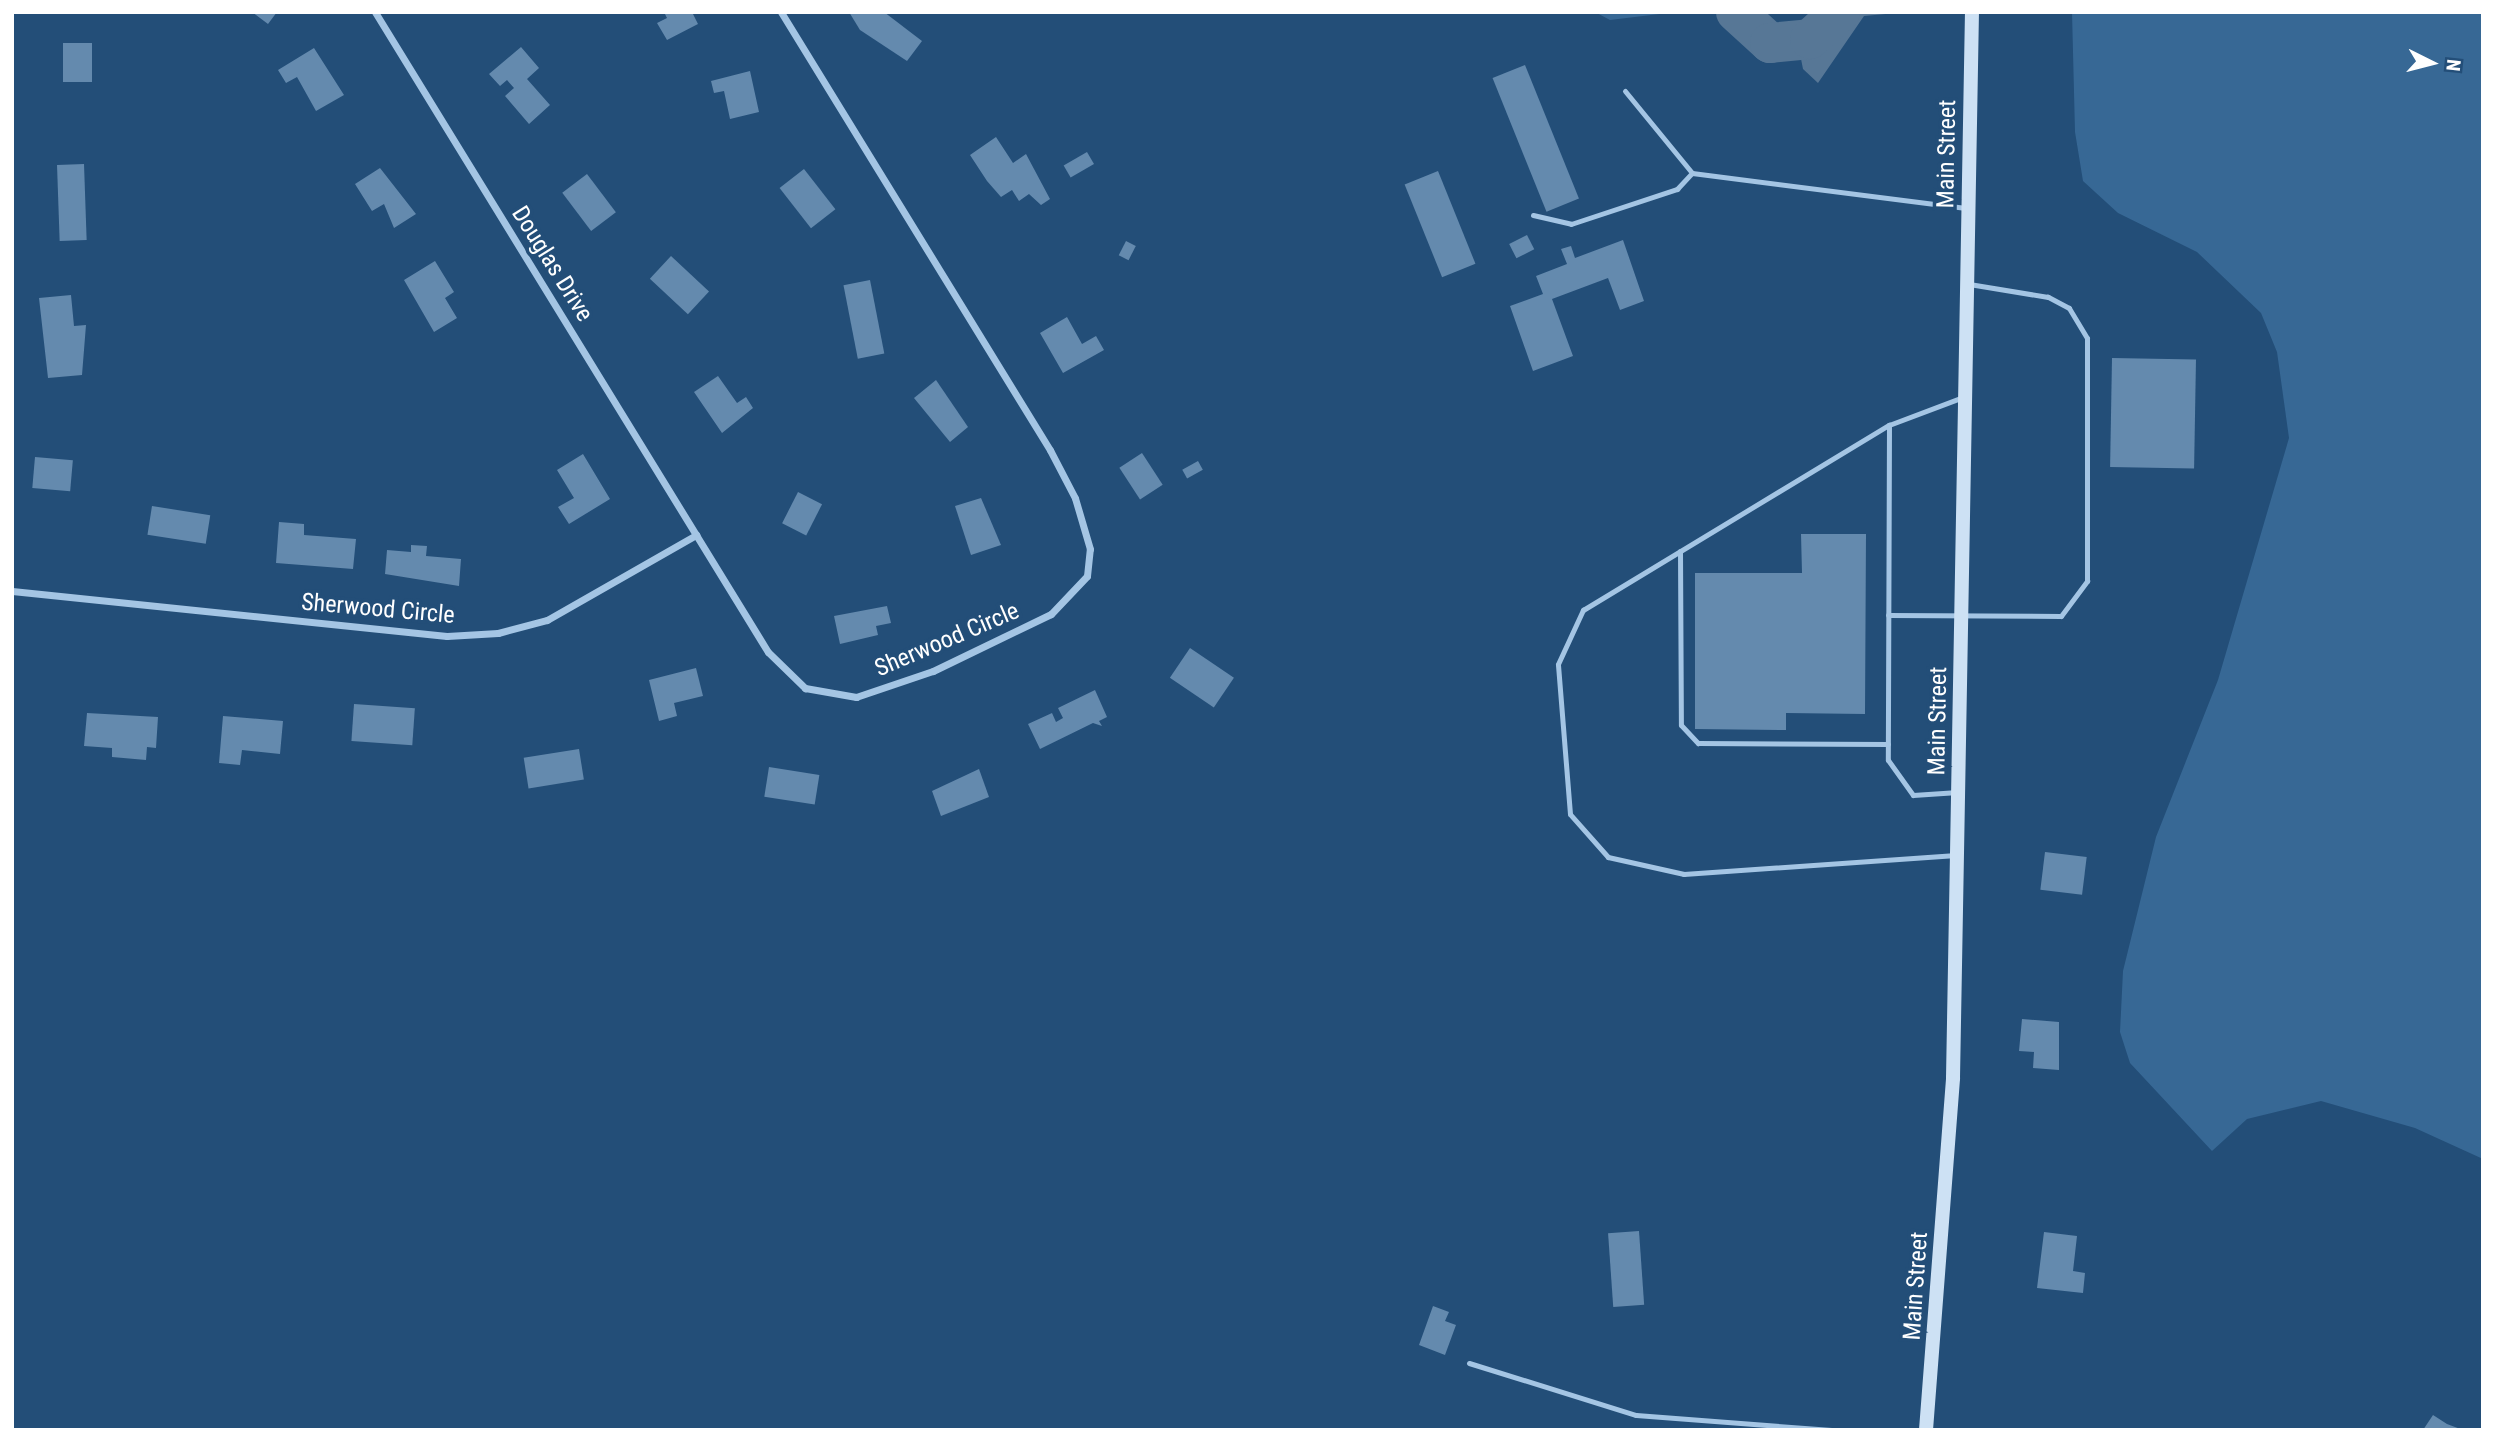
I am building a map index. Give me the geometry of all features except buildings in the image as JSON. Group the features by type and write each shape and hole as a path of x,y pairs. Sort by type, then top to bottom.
{"main road":[{"name":"Main Street","path":"1926,1430 1953,1078 1972,14"}],"street":[{"name":"Douglas Drive","path":"375,12 696,535"},
{"name":"Sherwood Circle","path":"12,591 447,636 498,633 547,620 696,535 784,673 835,697 883,690 1006,639 1072,598 1087,576 1084,522 1063,473 780,12"}],"lane":[{"path":"1625,91 1692,173 1969,209"},
{"path":"1533,215 1571,224 1677,189 1692,173"},
{"path":"1888,615 2061,616 2087,581 2087,338 2069,308 2048,297 1968,284"},
{"path":"1959,855 1684,874 1608,857 1570,814 1558,664 1583,610 1889,425 1966,396"},
{"path":"1889,425 1888,760 1913,795 1960,792"},
{"path":"1680,551 1681,724 1698,743 1888,744"},
{"path":"1469,1363 1636,1415 1831,1430"}],"shaded area":[{"path":"1595,12 1676,12 1610,20"},
{"path":"1812,12 1907,12 1864,16 1818,83 1803,69 1795,29"},
{"path":"2072,12 2483,12 2483,1159 2415,1128 2321,1101 2247,1119 2212,1151 2130,1063 2120,1032 2123,971 2156,837 2218,680 2289,438 2277,352 2261,313 2197,252 2118,213 2083,181 2075,132"}],"waterway":[{"path":"1736,12 1770,43 1810,39 1840,12"}]}
